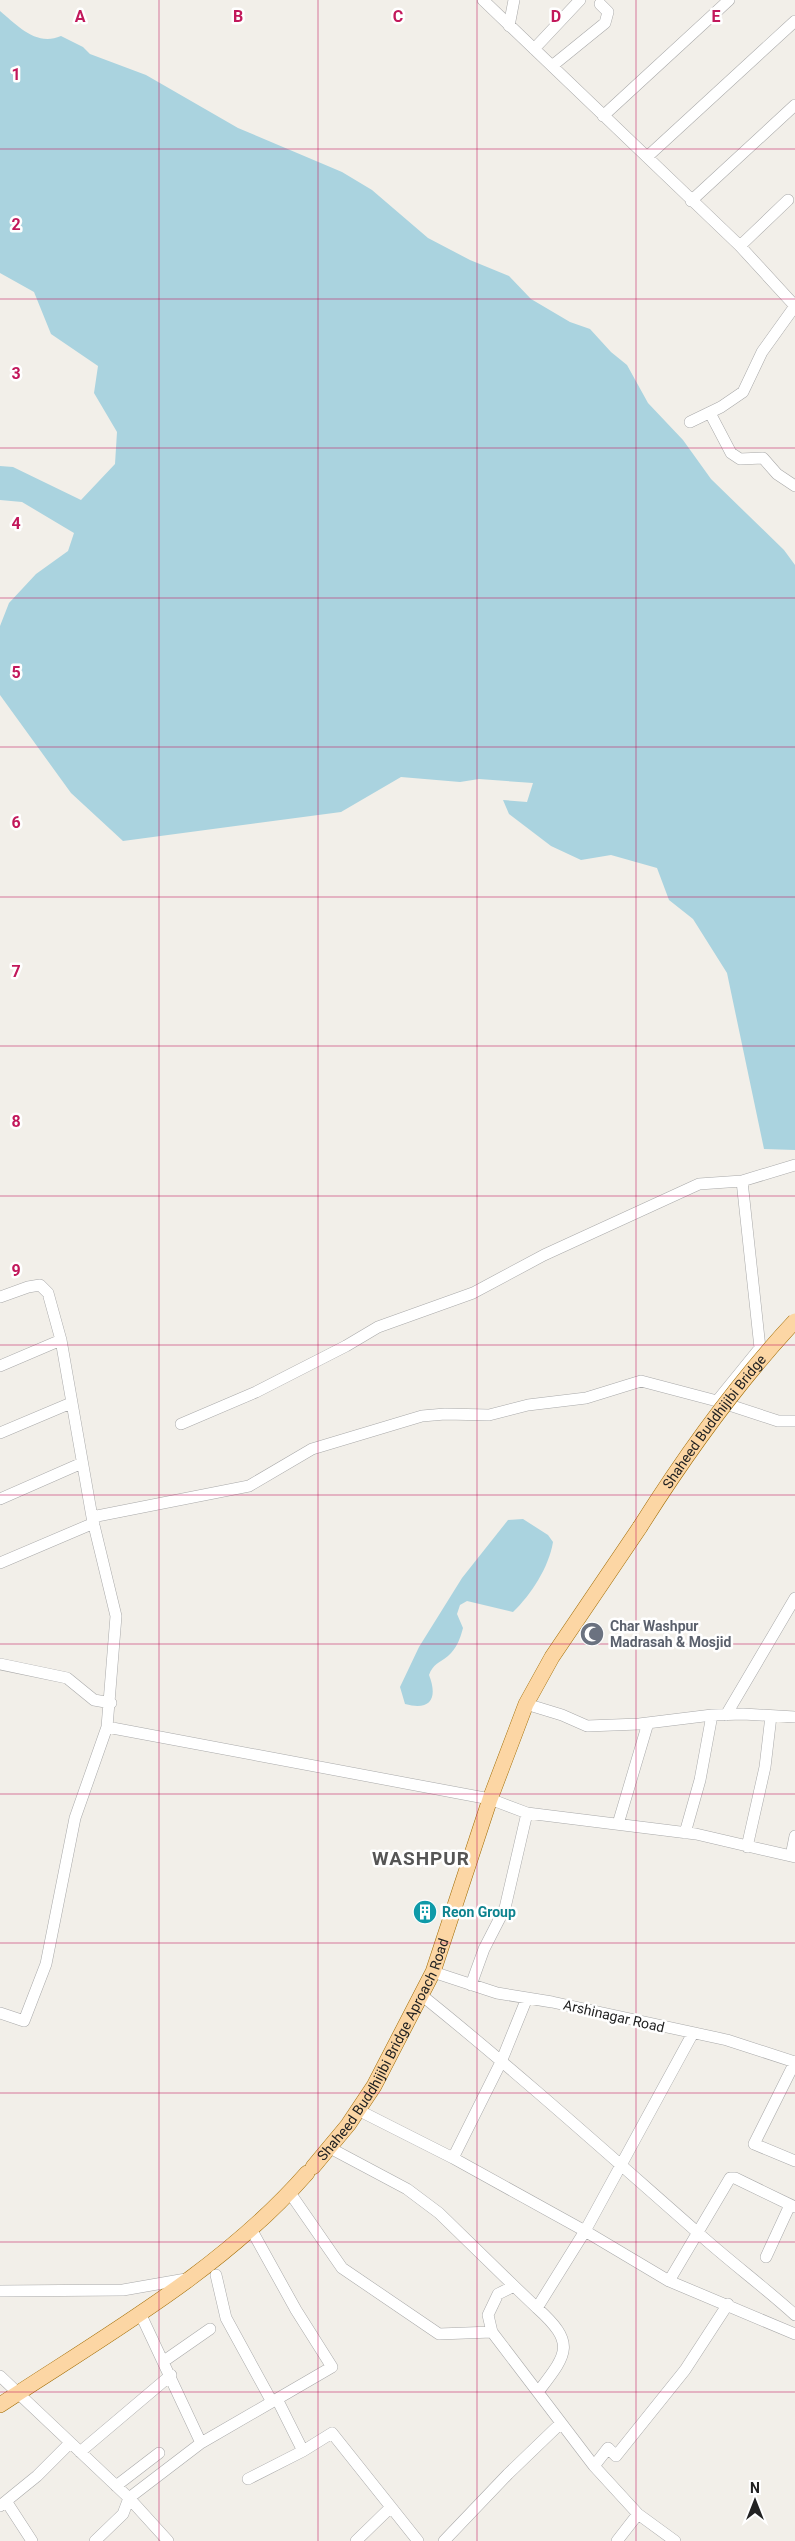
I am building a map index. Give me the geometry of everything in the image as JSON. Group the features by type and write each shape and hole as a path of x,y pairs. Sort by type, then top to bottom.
{"main road":[{"name":"Shaheed Buddhijibi Bridge","path":"640,1527 676,1469 724,1405 795,1321"},
{"name":"Shaheed Buddhijibi Bridge Aproach Road","path":"0,2405 192,2278 251,2229 290,2192 330,2148 358,2110 374,2086 433,1972 490,1799 526,1704 552,1657 640,1527"}],"street":[{"path":"483,0 740,246 795,306 762,352 743,392 690,422"},
{"path":"509,26 514,0"},
{"path":"534,49 580,0"},
{"path":"604,116 729,0"},
{"path":"552,66 605,23 608,12 600,4"},
{"path":"647,157 795,21"},
{"path":"691,201 795,105"},
{"path":"740,246 788,200"},
{"path":"710,412 731,453 740,459 763,458 777,474 795,486"},
{"path":"181,1424 256,1392 346,1346 378,1327 473,1293 544,1255 699,1184 742,1181 795,1165"},
{"path":"717,1401 760,1348 742,1181"},
{"path":"0,1297 28,1287 40,1285 48,1293 61,1340 93,1520 116,1616 111,1703 107,1727 75,1818 46,1964 24,2021 0,2013"},
{"path":"0,1366 61,1340"},
{"path":"0,1563 93,1520 249,1486 312,1449 422,1416 445,1414 489,1415 528,1405 586,1398 641,1381 717,1401 778,1421 795,1421"},
{"path":"0,1434 71,1403"},
{"path":"0,1499 82,1462"},
{"path":"726,1715 795,1598"},
{"path":"0,1664 67,1678 94,1700 111,1703"},
{"path":"526,1704 562,1715 587,1726 648,1723 712,1715 795,1718"},
{"path":"686,1833 700,1780 712,1715"},
{"path":"748,1847 765,1767 771,1716"},
{"path":"618,1824 648,1723"},
{"path":"107,1727 490,1799 527,1813 686,1833 793,1857 795,1836"},
{"path":"471,1985 484,1949 505,1908 527,1813"},
{"name":"Arshinagar Road","path":"433,1972 496,1994 527,1998 727,2040 795,2062"},
{"path":"424,1998 795,2315"},
{"path":"453,2158 501,2062 527,1998"},
{"path":"537,2308 585,2231 622,2166 693,2033"},
{"path":"795,2062 754,2144 795,2162"},
{"path":"358,2110 453,2158 585,2231 669,2281 728,2304 795,2334"},
{"path":"330,2148 407,2189 439,2213 553,2323 562,2337 564,2348 560,2363 538,2392"},
{"path":"669,2281 730,2178 735,2178 793,2206 766,2257"},
{"path":"290,2192 342,2268 439,2334 492,2332"},
{"path":"95,2541 123,2514 129,2498 201,2443 332,2367 296,2310 251,2229"},
{"path":"216,2276 226,2318 303,2451"},
{"path":"0,2291 124,2290 192,2278"},
{"path":"514,2286 498,2294 488,2315 492,2332 594,2466 638,2514 675,2541"},
{"path":"594,2466 608,2448 616,2456 685,2370 728,2304"},
{"path":"140,2313 171,2375 201,2443"},
{"path":"164,2361 210,2329"},
{"path":"80,2452 171,2375"},
{"path":"0,2376 129,2498 168,2541"},
{"path":"444,2541 508,2474 561,2423"},
{"path":"248,2479 303,2451 332,2433 418,2541"},
{"path":"32,2541 3,2504 37,2476 70,2443"},
{"path":"116,2486 159,2453"},
{"path":"356,2541 391,2508"},
{"path":"617,2541 638,2514"}],"water":[{"path":"0,11 20,28 35,37 52,39 61,36 83,47 90,54 146,75 238,128 342,172 372,190 428,238 470,260 509,276 531,299 570,322 590,329 611,352 627,365 648,403 683,440 711,479 784,550 795,565 795,1150 764,1149 727,973 693,919 669,900 657,868 611,855 581,860 551,846 509,814 503,800 527,802 533,783 479,779 460,782 401,777 341,812 123,841 71,793 0,695 0,626 9,603 36,574 68,551 74,533 22,502 0,500 0,466 13,467 81,500 115,464 117,432 94,393 98,366 51,334 34,292 0,273"},
{"path":"523,1519 548,1535 553,1542 548,1561 538,1580 513,1612 467,1601 460,1605 457,1614 463,1628 462,1632 454,1650 434,1666 429,1675 433,1690 430,1701 421,1706 405,1704 400,1687 419,1647 462,1578 508,1520"}],"place":[{"name":"Char Washpur Madrasah & Mosjid","path":"592,1634"},
{"name":"Reon Group","path":"425,1912"}],"district":[{"name":"WASHPUR","path":"421,1858"}]}
